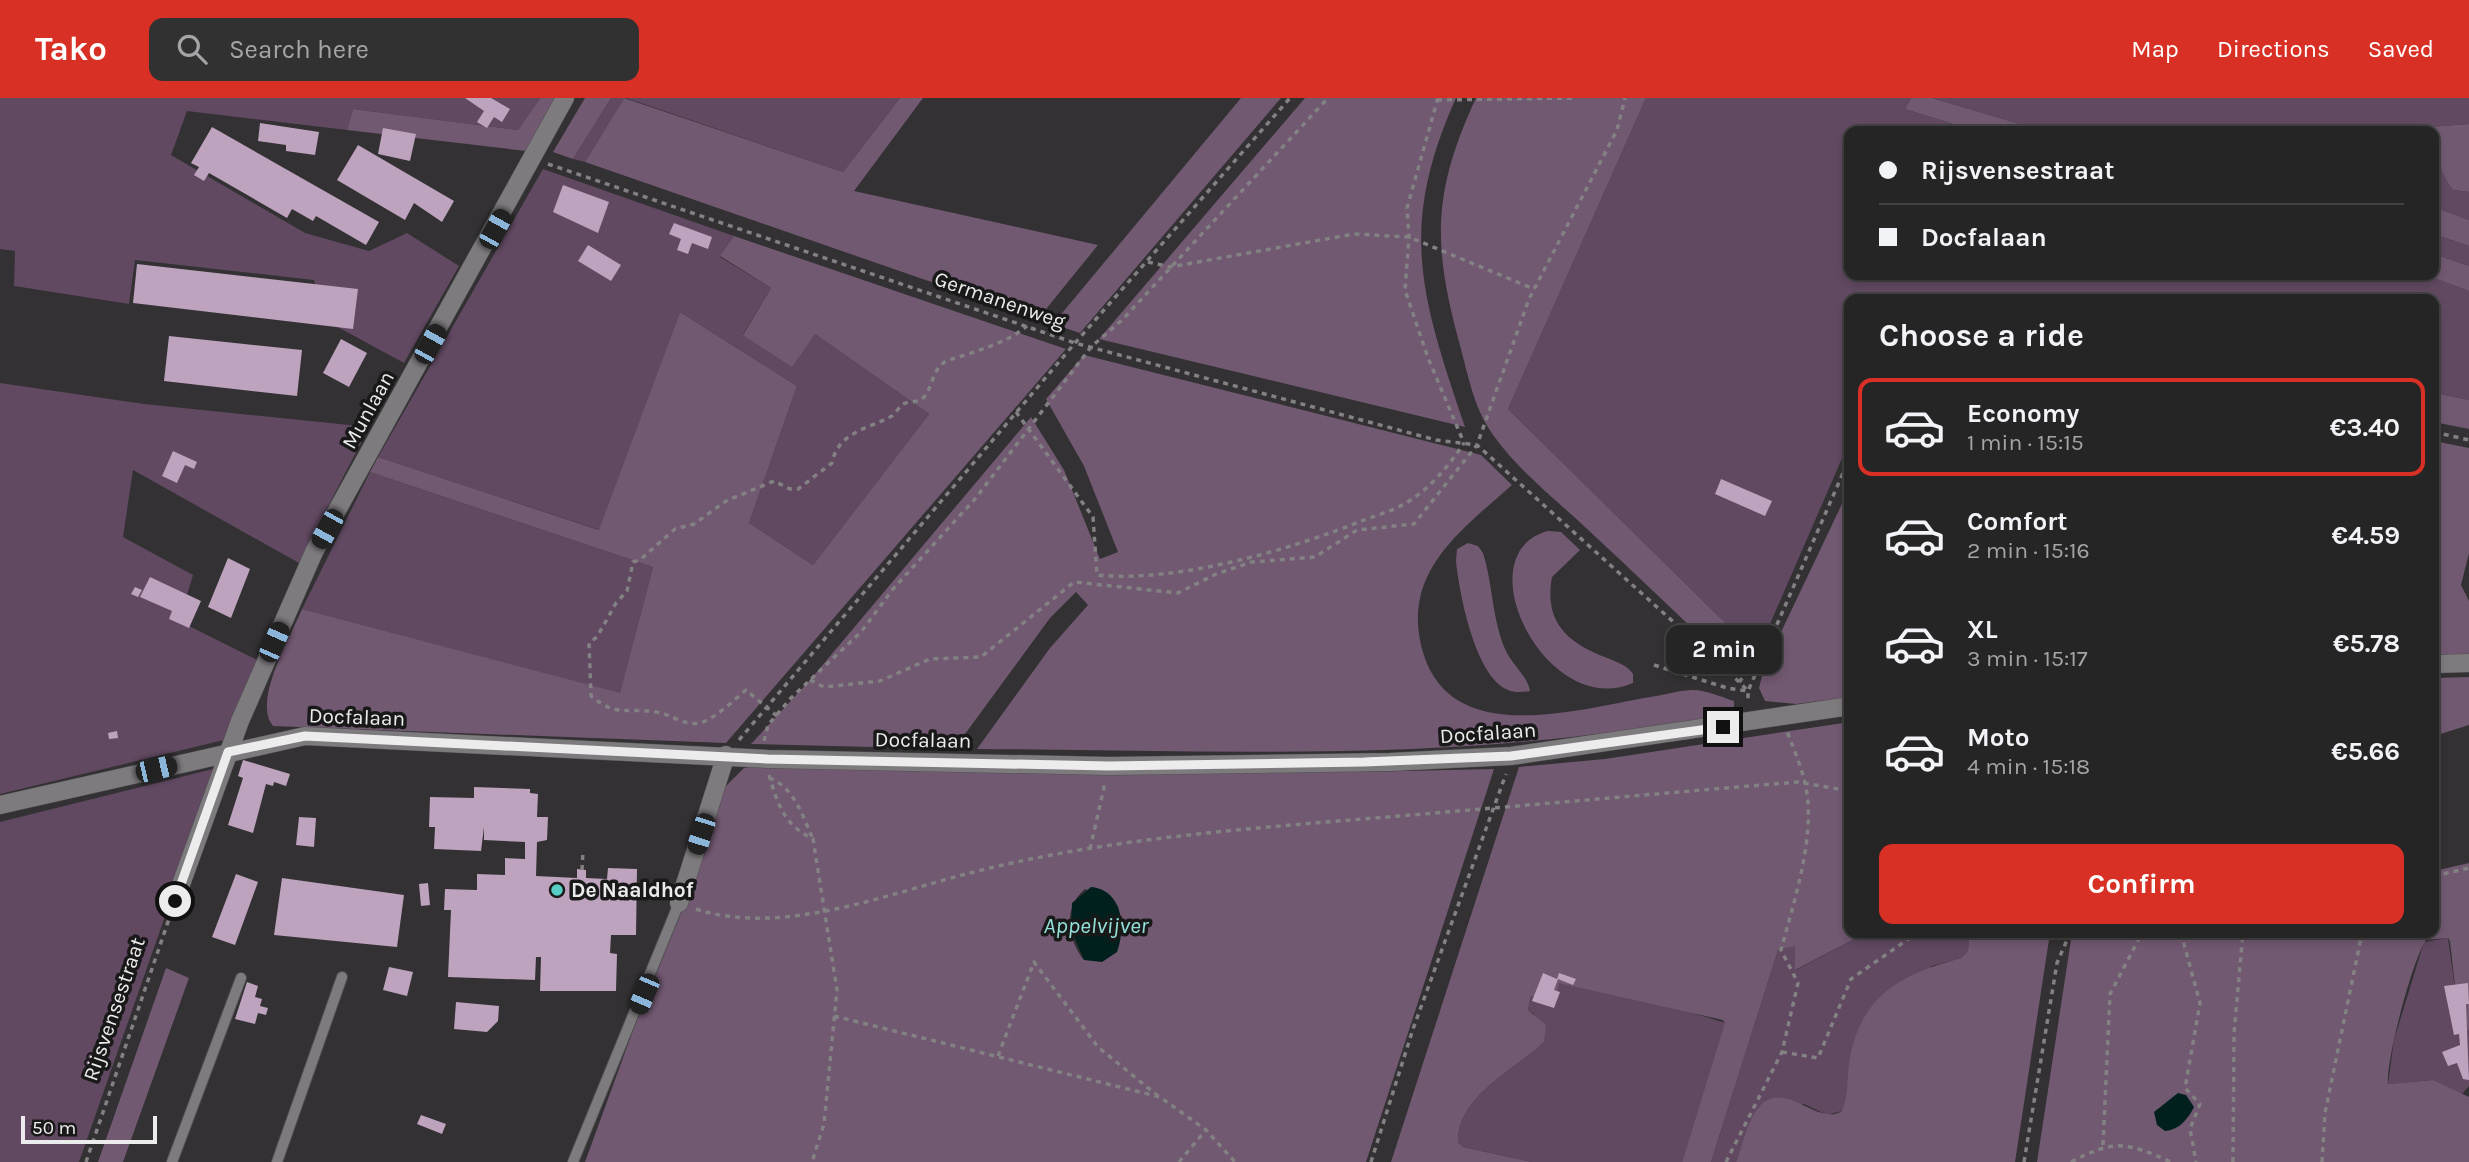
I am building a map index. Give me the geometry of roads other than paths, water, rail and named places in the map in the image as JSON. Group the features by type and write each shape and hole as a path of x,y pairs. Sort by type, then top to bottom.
{"street":[{"name":"Munlaan","path":"228,752 314,552 565,98"},
{"path":"2439,664 2469,663"},
{"name":"Docfalaan","path":"0,805 305,736 765,759 1109,766 1377,762 1511,756 1844,707"},
{"path":"175,901 228,752"},
{"path":"679,903 726,755"}],"lane":[{"path":"573,1162 679,903"},
{"path":"277,1162 342,977"},
{"path":"172,1162 241,978"}],"water":[{"name":"Appelvijver","path":"1091,887 1110,895 1116,903 1121,922 1117,952 1102,962 1084,960 1071,930 1072,903"},
{"path":"2178,1093 2186,1095 2194,1107 2175,1129 2165,1131 2157,1125 2154,1112"}],"place":[{"name":"De Naaldhof","path":"557,890"}]}
